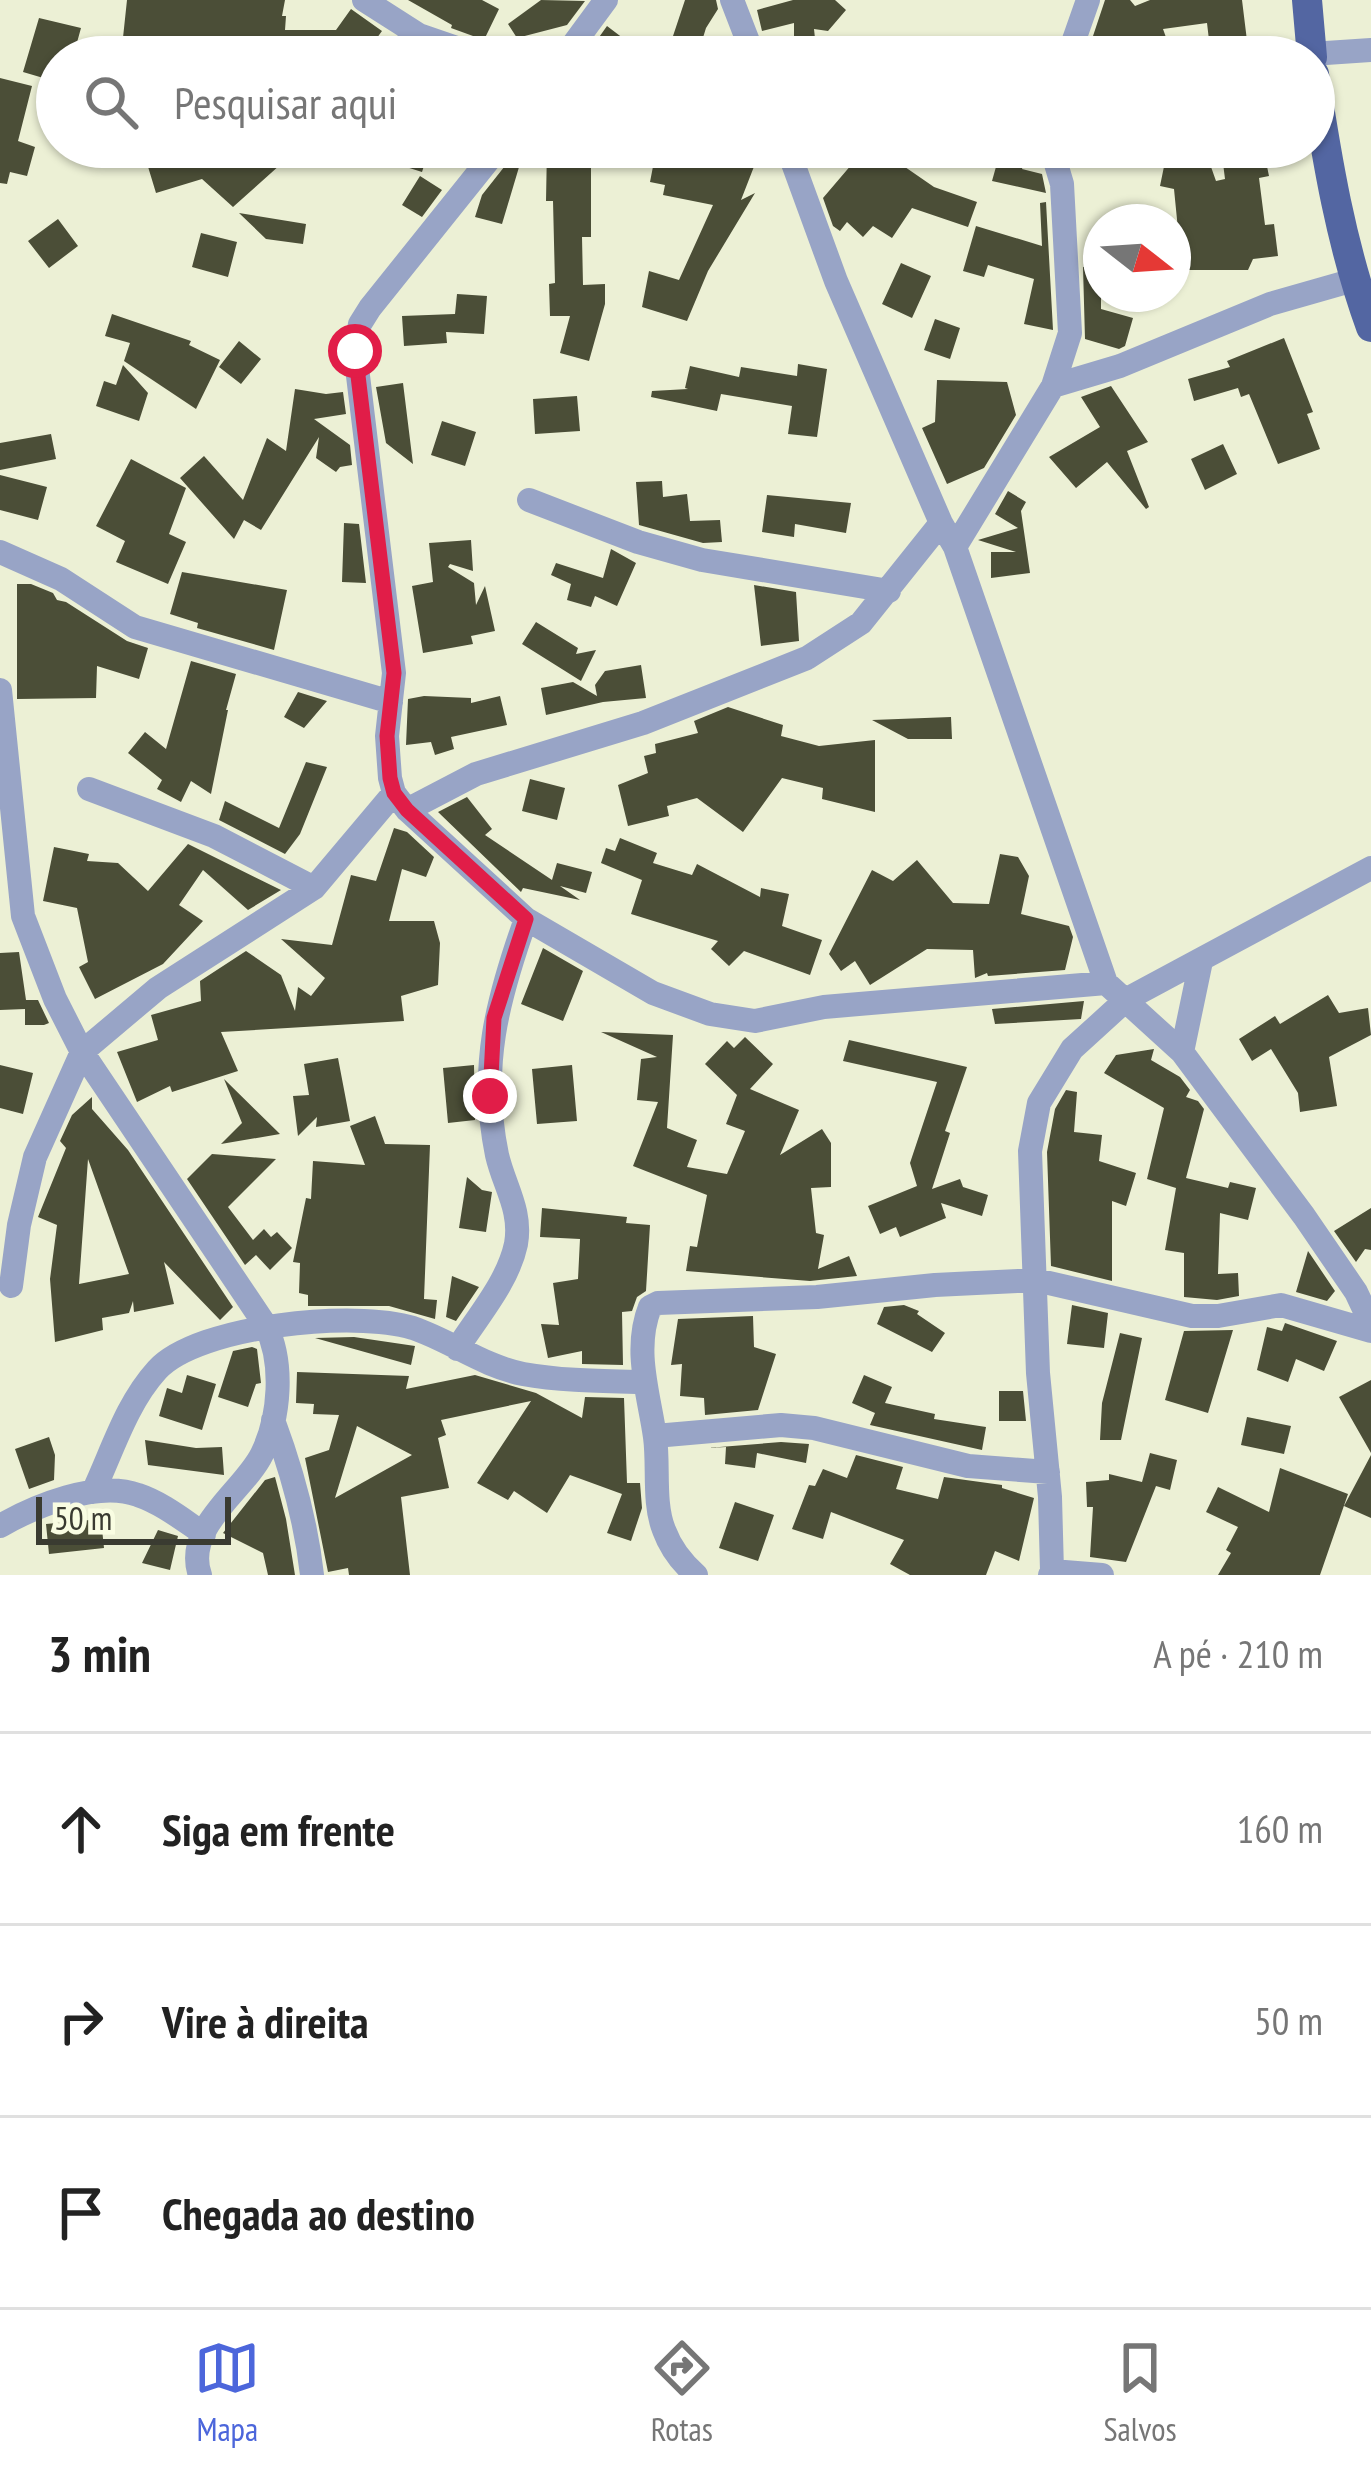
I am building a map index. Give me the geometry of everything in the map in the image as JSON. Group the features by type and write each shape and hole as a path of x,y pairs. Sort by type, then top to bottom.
{"main road":[{"path":"1307,0 1310,36"},
{"path":"1332,168 1354,280 1371,327"}],"street":[{"path":"364,0 422,36"},
{"path":"579,36 606,0"},
{"path":"732,0 746,36"},
{"path":"1075,36 1088,0"},
{"path":"1335,57 1371,50"},
{"path":"483,168 360,324 355,351 394,673 387,736 400,802 526,919 653,994 710,1014 755,1021 824,1007 1106,983"},
{"path":"795,168 836,281 955,547 1106,983 1182,1052 1304,1216 1356,1292 1371,1328"},
{"path":"955,547 1053,386 1070,333 1058,168"},
{"path":"1053,386 1120,366 1270,304 1354,280"},
{"path":"529,500 638,542 702,560 890,591"},
{"path":"11,1286 35,1157 82,1052 122,1014 314,888 400,802 643,723 807,658 861,623 941,524"},
{"path":"0,552 61,579 135,627 391,702"},
{"path":"0,690 12,916 82,1052 277,1349 273,1420 261,1456 204,1534 198,1551 200,1575"},
{"path":"89,789 214,836 314,888"},
{"path":"1102,1575 1051,1573 1030,1151 1039,1103 1072,1049 1127,999 1371,868"},
{"path":"458,1348 505,1273 516,1243 517,1209 498,1156 490,1096 494,1018 526,919"},
{"path":"1182,1052 1201,961"},
{"path":"654,1575 687,1567 661,1526 655,1436 643,1382 644,1324 650,1307 658,1303 817,1297 1036,1280 1192,1316 1281,1305 1371,1328"},
{"path":"93,1492 137,1396 159,1367 182,1350 266,1326 378,1322 412,1328 481,1362 522,1373 643,1382"},
{"path":"273,1420 308,1534 311,1575"},
{"path":"655,1436 781,1425 814,1428 968,1466 1048,1472"},
{"path":"0,1526 45,1506 117,1490 137,1495 204,1534"}],"building":[{"path":"127,0 285,0 285,30 336,30 351,9 382,31 378,36 123,36"},
{"path":"408,0 482,0 499,9 486,36 473,36"},
{"path":"541,0 585,1 567,25 516,36 508,24"},
{"path":"685,0 716,0 718,9 704,36 673,36"},
{"path":"793,0 835,0 846,10 828,31 814,29 815,36 794,36 794,23 762,31 757,10"},
{"path":"1105,0 1130,0 1135,6 1150,0 1242,0 1246,36 1209,36 1207,23 1163,29 1166,36 1093,36"},
{"path":"39,18 81,28 79,36 36,36 36,76 23,72"},
{"path":"607,26 620,36 600,36"},
{"path":"0,78 32,86 18,141 35,147 27,176 10,172 7,184 0,183"},
{"path":"148,168 277,168 233,207 202,179 156,193"},
{"path":"503,168 519,168 502,224 475,217 482,195"},
{"path":"547,168 591,168 591,237 582,237 583,285 605,284 605,304 589,361 560,353 570,316 550,316 549,284 555,283 553,201 546,201"},
{"path":"653,168 753,168 741,200 755,193 708,271 687,321 642,307 649,271 679,280 713,205 663,195 665,185 650,182"},
{"path":"849,168 906,168 934,187 977,202 968,227 912,208 892,238 873,226 863,237 847,222 840,231 833,226 823,198"},
{"path":"996,168 1022,168 1042,174 1046,193 992,181"},
{"path":"1164,168 1211,168 1216,181 1225,179 1224,168 1267,168 1269,176 1259,178 1265,225 1274,224 1278,256 1253,259 1248,270 1191,270 1191,204 1175,204 1174,189 1160,186"},
{"path":"420,176 442,190 422,217 402,205"},
{"path":"1046,202 1053,330 1024,324 1034,279 988,265 984,277 963,271 976,226 1042,246 1040,203"},
{"path":"239,213 306,224 303,244 266,239"},
{"path":"58,219 78,246 49,268 28,241"},
{"path":"201,233 237,242 228,277 192,267"},
{"path":"901,263 931,276 912,318 882,304"},
{"path":"457,294 487,296 484,334 446,332 447,343 404,346 402,316 455,314"},
{"path":"1084,312 1133,318 1125,346 1119,349 1085,339"},
{"path":"112,314 191,341 189,345 220,360 196,409 124,361 130,343 105,336"},
{"path":"935,319 960,328 950,359 924,350"},
{"path":"1284,338 1313,412 1307,414 1320,449 1278,464 1249,394 1241,397 1238,388 1194,401 1188,379 1230,367 1227,361"},
{"path":"239,341 261,359 241,384 219,367"},
{"path":"798,364 827,369 817,437 788,434 792,406 721,394 717,411 651,397 652,391 688,389 690,366 739,377 741,367 797,376"},
{"path":"123,365 148,393 139,421 96,406 104,381 116,385"},
{"path":"937,380 1007,382 1016,415 984,468 947,484 922,428 935,422"},
{"path":"403,383 413,464 386,443 376,387"},
{"path":"1111,386 1148,442 1127,451 1146,509 1107,462 1076,488 1049,457 1100,427 1081,397"},
{"path":"295,389 343,392 346,414 314,419 350,445 352,465 336,472 316,458 319,437 261,530 244,520 234,539 180,478 204,456 243,500 267,438 286,451"},
{"path":"577,396 580,431 535,434 533,399"},
{"path":"442,421 476,432 465,466 431,455"},
{"path":"51,434 56,459 0,470 0,443"},
{"path":"1223,444 1237,474 1205,490 1191,459"},
{"path":"131,459 186,488 169,534 186,542 168,584 116,562 125,541 96,526"},
{"path":"0,475 47,487 38,520 0,510"},
{"path":"662,481 663,497 687,494 690,521 720,520 722,542 703,543 639,525 636,482"},
{"path":"1008,491 1026,502 1021,511 1030,573 991,578 991,552 1016,552 978,540 1018,528 995,514"},
{"path":"767,495 851,503 846,533 795,524 794,537 762,532"},
{"path":"344,523 359,524 366,583 342,582"},
{"path":"471,540 473,571 448,567 474,583 476,605 485,586 495,631 471,636 473,644 423,653 412,586 433,582 429,543"},
{"path":"611,549 636,563 617,606 595,596 591,607 567,600 571,584 551,575 556,563 603,578"},
{"path":"182,572 287,590 274,650 197,628 198,623 170,614"},
{"path":"17,584 53,593 57,600 127,641 148,648 139,679 97,666 96,698 17,699"},
{"path":"754,585 796,592 799,641 761,646"},
{"path":"536,622 578,648 576,654 596,650 581,681 522,644"},
{"path":"191,661 236,674 211,794 191,781 181,802 157,789 162,780 128,753 145,732 166,749"},
{"path":"641,665 646,698 546,715 541,688 573,682 597,696 595,685 605,671"},
{"path":"298,692 327,701 304,728 284,717"},
{"path":"500,696 507,725 451,737 454,749 435,755 431,742 406,745 408,699 471,698 471,703"},
{"path":"728,707 783,725 781,736 819,746 875,740 875,812 822,799 823,788 782,778 743,832 697,798 667,806 669,816 628,826 618,785 648,773 644,756 656,753 655,744 698,733 694,721"},
{"path":"951,717 952,739 908,739 872,720"},
{"path":"306,762 327,767 300,834 285,854 219,820 225,801 279,828"},
{"path":"530,779 565,788 557,820 522,811"},
{"path":"467,797 492,829 485,835 552,880 557,863 592,872 586,893 560,886 580,900 523,888 521,892 438,812"},
{"path":"394,828 407,832 434,857 426,877 402,869 389,921 434,921 440,943 438,985 401,996 404,1021 221,1032 238,1071 172,1092 170,1086 137,1102 117,1052 158,1040 151,1015 201,1001 200,981 246,951 281,975 295,1011 298,987 311,996 325,978 281,939 332,945 351,875 376,881"},
{"path":"620,838 657,853 653,863 692,875 697,864 760,897 761,888 789,894 782,926 822,940 810,975 744,951 729,966 711,949 718,941 631,914 642,880 601,863 606,848 615,851"},
{"path":"188,844 281,890 248,910 203,870 179,905 203,921 163,964 95,999 79,967 88,962 77,908 43,901 54,847 89,854 87,861 118,863 148,891"},
{"path":"1000,854 1018,857 1029,876 1021,914 1069,926 1073,937 1065,970 987,973 975,978 973,950 927,949 870,985 855,961 841,971 829,954 872,870 893,881 917,860 953,903 989,904"},
{"path":"543,948 583,971 563,1021 521,1004"},
{"path":"19,952 26,1000 38,1000 49,1023 44,1025 25,1025 25,1009 0,1010 0,953"},
{"path":"1328,995 1339,1013 1368,1008 1371,1035 1329,1057 1337,1106 1300,1112 1298,1093 1271,1049 1252,1061 1239,1039 1275,1016 1280,1024"},
{"path":"1084,1001 1081,1019 995,1024 992,1009"},
{"path":"601,1032 673,1035 667,1128 697,1140 687,1167 727,1174 745,1131 726,1124 737,1095 705,1064 727,1041 734,1048 745,1037 773,1064 750,1089 799,1110 780,1155 822,1129 831,1143 831,1187 811,1188 816,1233 824,1235 818,1269 849,1256 857,1276 810,1281 686,1271 690,1246 697,1247 707,1195 633,1166 658,1102 637,1100 641,1059 657,1057"},
{"path":"849,1040 967,1067 932,1189 960,1179 963,1187 988,1195 982,1216 941,1203 946,1218 900,1237 896,1227 880,1234 868,1206 917,1186 910,1163 937,1082 843,1061"},
{"path":"1154,1049 1151,1060 1180,1077 1190,1090 1186,1097 1204,1109 1186,1178 1228,1188 1230,1182 1256,1188 1248,1220 1220,1213 1218,1274 1238,1273 1239,1296 1184,1297 1184,1253 1165,1250 1176,1188 1147,1179 1164,1108 1104,1073 1116,1055"},
{"path":"338,1058 350,1121 316,1127 317,1117 298,1136 293,1096 309,1095 304,1064"},
{"path":"0,1065 33,1073 23,1114 0,1108"},
{"path":"474,1065 475,1120 448,1123 443,1068"},
{"path":"572,1065 577,1121 537,1124 532,1069"},
{"path":"224,1079 280,1134 221,1144 242,1123"},
{"path":"1066,1090 1077,1092 1074,1132 1102,1135 1099,1161 1136,1173 1126,1206 1112,1201 1112,1281 1051,1266 1047,1152 1055,1109"},
{"path":"92,1097 92,1109 128,1150 233,1307 220,1320 164,1262 174,1304 134,1312 133,1301 129,1313 102,1318 103,1330 55,1342 50,1279 57,1225 38,1217 66,1148 60,1141 72,1115","holes":["88,1159 129,1274 79,1284"]},
{"path":"375,1116 385,1144 430,1145 424,1299 437,1300 435,1319 389,1306 308,1306 308,1295 299,1293 300,1263 293,1262 306,1198 311,1199 313,1161 365,1165 350,1126"},
{"path":"212,1154 276,1159 228,1207 253,1240 264,1229 271,1237 277,1232 292,1248 270,1270 256,1255 245,1265 187,1179"},
{"path":"467,1177 492,1192 486,1232 459,1228"},
{"path":"542,1208 627,1217 626,1223 650,1225 646,1291 637,1297 632,1311 622,1312 623,1365 582,1364 582,1351 548,1358 541,1324 559,1325 553,1283 578,1279 580,1239 540,1237"},
{"path":"1371,1208 1371,1250 1365,1249 1356,1262 1334,1231"},
{"path":"1308,1251 1335,1291 1327,1301 1296,1292"},
{"path":"452,1276 479,1287 456,1321 446,1317"},
{"path":"904,1305 945,1333 932,1352 877,1324 884,1307"},
{"path":"1072,1305 1108,1313 1104,1348 1067,1344"},
{"path":"753,1316 754,1347 776,1354 758,1410 705,1415 704,1398 680,1396 682,1364 671,1365 678,1319"},
{"path":"1285,1323 1337,1341 1324,1371 1296,1359 1288,1382 1257,1370 1267,1327 1282,1331"},
{"path":"1233,1330 1208,1413 1165,1400 1184,1331"},
{"path":"1120,1333 1142,1338 1121,1440 1100,1440 1102,1403"},
{"path":"354,1337 415,1346 411,1365 315,1338"},
{"path":"257,1349 261,1383 256,1384 248,1407 218,1397 233,1351"},
{"path":"297,1372 409,1376 406,1389 475,1375 536,1393 582,1418 585,1397 624,1398 627,1483 640,1483 642,1508 631,1541 607,1533 622,1494 570,1475 547,1513 514,1491 508,1500 477,1483 531,1401 441,1420 446,1435 438,1438 449,1488 401,1497 410,1575 349,1575 348,1568 328,1572 305,1458 329,1450 339,1415 313,1414 314,1404 296,1403","holes":["357,1426 412,1455 335,1498"]},
{"path":"187,1375 216,1384 202,1430 159,1416 167,1388 182,1393"},
{"path":"864,1375 892,1387 885,1403 935,1414 934,1419 986,1427 982,1450 870,1425 875,1413 852,1403"},
{"path":"1371,1380 1371,1453 1339,1397"},
{"path":"999,1391 1023,1391 1026,1421 999,1421"},
{"path":"1247,1417 1291,1426 1284,1454 1241,1445"},
{"path":"49,1437 55,1455 54,1480 29,1489 15,1449"},
{"path":"145,1440 222,1447 224,1475 148,1465"},
{"path":"781,1442 809,1444 806,1463 757,1453 755,1468 725,1464 726,1447 707,1448"},
{"path":"1150,1453 1177,1460 1170,1490 1156,1486 1126,1562 1090,1557 1093,1507 1087,1507 1086,1482 1109,1480 1109,1474 1142,1482"},
{"path":"856,1455 903,1467 896,1489 938,1499 944,1477 1002,1485 1034,1498 1019,1561 995,1551 986,1575 910,1575 890,1564 904,1540 831,1512 823,1539 792,1529 809,1485 815,1486 823,1469 847,1478"},
{"path":"1371,1455 1371,1518 1344,1506"},
{"path":"1280,1468 1348,1494 1320,1575 1218,1575 1238,1527 1206,1512 1218,1487 1269,1512"},
{"path":"275,1477 295,1575 268,1575 263,1553 223,1533 265,1480"},
{"path":"735,1502 774,1515 758,1561 719,1548"},
{"path":"101,1519 104,1548 49,1554 46,1524"},
{"path":"158,1530 178,1536 170,1570 142,1563"}],"route":[{"path":"355,351 394,673 387,736 394,793 526,919 494,1018 490,1096"}]}
